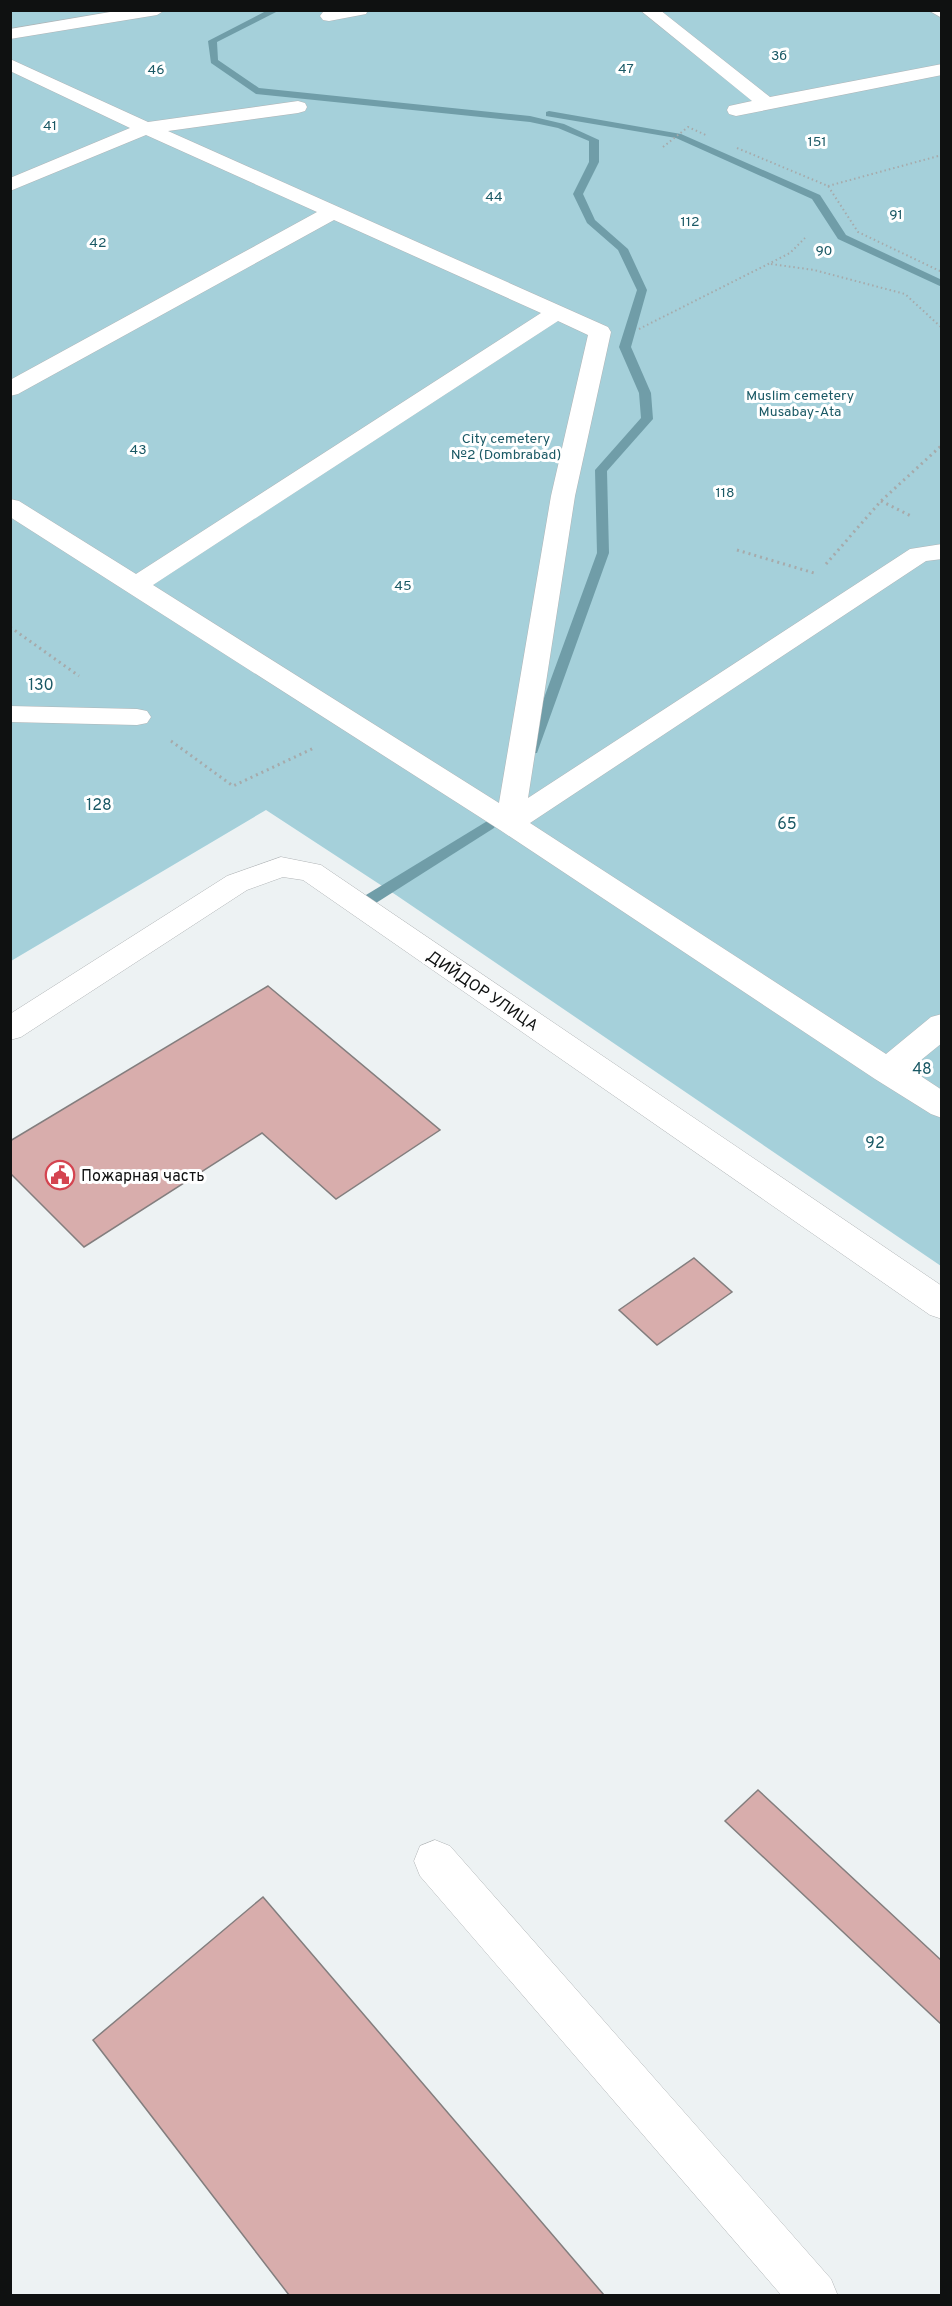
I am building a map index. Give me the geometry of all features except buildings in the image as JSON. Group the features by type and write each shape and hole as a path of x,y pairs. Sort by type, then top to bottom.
{"street":[{"path":"10,34 157,10"},
{"path":"329,16 360,10"},
{"path":"648,10 767,104"},
{"path":"936,10 942,13"},
{"path":"10,64 146,128 600,332 563,496 510,823"},
{"path":"735,110 942,69"},
{"path":"10,185 146,128 298,107"},
{"path":"10,389 333,212"},
{"path":"135,586 558,312"},
{"path":"10,506 510,823 942,1106"},
{"path":"510,823 934,556"},
{"path":"10,714 137,717"},
{"name":"ДИЙДОР УЛИЦА","path":"10,1029 237,883 281,867 311,872 942,1305"},
{"path":"886,1071 942,1025"},
{"path":"435,1862 814,2295"}],"path":[{"path":"663,147 688,127 710,136"},
{"path":"731,146 828,186 858,232 942,272"},
{"path":"828,186 942,155"},
{"path":"631,334 770,264 790,253 806,238"},
{"path":"770,264 814,270 905,294 942,328"},
{"path":"824,566 881,501 942,445"},
{"path":"737,550 817,574"},
{"path":"10,627 233,786 358,727"}],"green space":[{"name":"City cemetery №2 (Dombrabad)","path":"10,11 941,11 941,1266 396,895 266,810 11,961"}],"waterway":[{"path":"276,10 212,41 214,61 256,91 530,119 561,126 594,140 594,162 578,194 591,221 623,249 642,290 625,347 645,393 647,419 601,470 603,553 532,750"},
{"path":"549,114 678,136 816,197 842,237 942,284"},
{"path":"371,899 489,825"}],"place":[{"name":"Пожарная часть","path":"60,1175"}],"park label":[{"name":"3б","path":"779,55"},
{"name":"47","path":"626,68"},
{"name":"46","path":"156,69"},
{"name":"41","path":"50,125"},
{"name":"151","path":"817,141"},
{"name":"44","path":"494,196"},
{"name":"91","path":"896,214"},
{"name":"112","path":"690,221"},
{"name":"42","path":"98,242"},
{"name":"90","path":"824,250"},
{"name":"Muslim cemetery Musabay-Ata","path":"800,403"},
{"name":"43","path":"138,449"},
{"name":"118","path":"725,492"},
{"name":"45","path":"403,585"},
{"name":"130","path":"41,684"},
{"name":"128","path":"99,804"},
{"name":"65","path":"787,823"},
{"name":"48","path":"922,1068"},
{"name":"92","path":"875,1142"}]}
